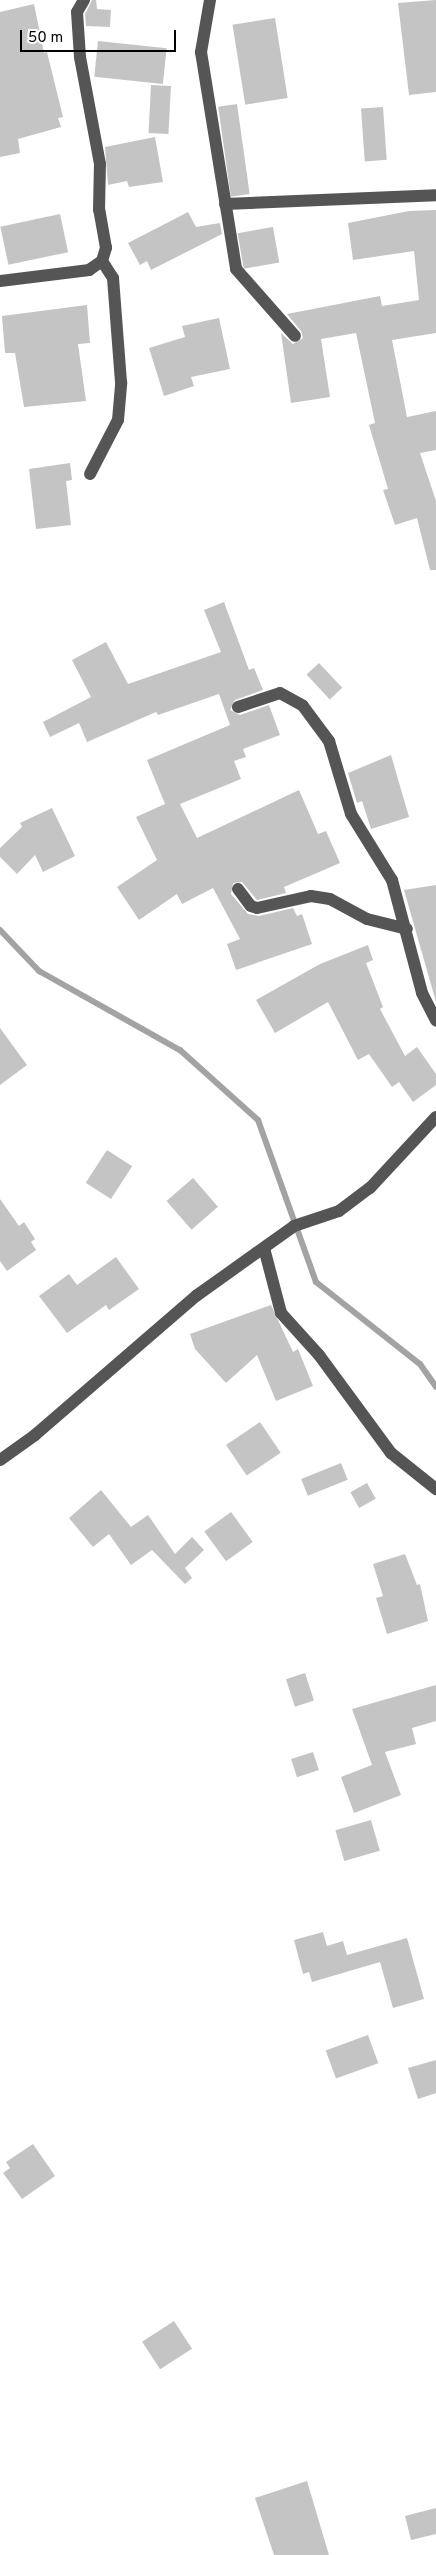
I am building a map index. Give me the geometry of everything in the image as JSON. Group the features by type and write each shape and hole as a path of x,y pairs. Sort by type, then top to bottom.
{"street":[{"path":"0,281 89,270 102,262 106,248 100,210 100,164 80,57 77,12 84,0"},
{"path":"210,0 201,52 236,269 295,336"},
{"path":"225,204 436,195"},
{"path":"90,474 118,420 120,392 113,278 102,262"},
{"path":"238,707 280,693 304,706 329,741 351,814 371,842 392,880 407,929 422,993 436,1021"},
{"path":"238,890 250,906 258,908 311,896 330,899 367,919 407,929"},
{"path":"0,1460 35,1435 196,1296 307,1220 338,1211 370,1188 436,1117"},
{"path":"264,1248 282,1314 319,1355 391,1453 436,1489"}],"building":[{"path":"92,0 96,0 97,9 111,10 110,27 86,26 85,14"},
{"path":"436,0 436,92 409,95 398,3"},
{"path":"34,4 44,53 47,52 63,117 58,118 61,127 18,139 20,153 0,157 0,12"},
{"path":"275,18 288,98 245,105 233,25"},
{"path":"98,41 167,48 163,84 94,77"},
{"path":"151,85 171,86 168,134 148,133"},
{"path":"237,104 250,194 231,197 218,107"},
{"path":"383,107 387,160 365,161 361,109"},
{"path":"155,137 163,182 129,187 127,181 108,185 105,147"},
{"path":"436,210 436,333 392,340 407,417 436,411 436,450 420,453 436,501 436,570 430,570 417,518 395,525 383,490 388,489 369,425 375,423 356,333 321,339 330,397 291,403 281,333 293,344 303,338 301,331 287,314 380,296 382,306 419,300 414,251 353,260 348,223 409,211"},
{"path":"188,212 196,227 220,223 222,234 151,270 147,261 140,265 128,243"},
{"path":"60,214 68,252 8,265 0,227"},
{"path":"273,227 279,262 244,269 238,233"},
{"path":"87,305 90,343 78,344 86,401 24,407 15,353 5,353 2,316"},
{"path":"219,318 230,369 191,377 194,386 164,396 149,348 185,337 182,326"},
{"path":"70,463 72,480 66,481 71,525 36,529 29,469"},
{"path":"224,602 249,670 254,668 263,690 235,700 230,710 240,715 269,705 280,735 243,749 246,757 234,761 241,779 180,804 197,838 299,790 318,834 326,831 340,863 284,887 286,893 257,900 242,882 233,883 231,894 248,914 259,916 293,908 297,916 302,914 312,944 236,970 227,944 240,939 213,888 182,904 177,894 139,920 117,887 157,860 136,817 165,804 147,760 230,725 219,694 158,715 156,712 87,742 79,723 50,737 43,722 91,697 72,660 106,642 128,684 221,652 204,610"},
{"path":"319,663 342,688 330,699 307,675"},
{"path":"391,755 409,817 371,829 362,801 357,803 348,773"},
{"path":"52,808 75,856 43,872 35,855 17,874 0,857 0,848 22,827 20,823"},
{"path":"436,885 436,1002 404,890"},
{"path":"368,945 373,960 366,963 383,1007 380,1009 405,1056 417,1047 436,1074 436,1085 413,1102 399,1082 392,1087 369,1054 358,1060 328,1002 275,1033 256,1000 320,964"},
{"path":"0,1028 27,1065 0,1085"},
{"path":"107,1150 132,1166 111,1199 86,1183"},
{"path":"193,1178 218,1207 192,1230 167,1201"},
{"path":"0,1199 19,1226 24,1222 35,1239 31,1242 36,1250 7,1271 0,1261"},
{"path":"116,1257 139,1289 109,1310 106,1305 67,1333 39,1296 69,1274 77,1285"},
{"path":"271,1305 293,1352 298,1349 313,1386 276,1401 257,1355 226,1383 195,1349 190,1334"},
{"path":"260,1422 281,1453 247,1476 226,1445"},
{"path":"341,1463 348,1480 308,1496 301,1479"},
{"path":"367,1483 376,1499 359,1508 350,1492"},
{"path":"101,1490 131,1527 148,1515 175,1554 192,1537 204,1550 185,1568 192,1578 185,1584 152,1550 131,1565 109,1534 93,1547 69,1518"},
{"path":"231,1512 253,1542 226,1561 204,1531"},
{"path":"405,1554 417,1585 420,1584 428,1621 387,1634 376,1598 383,1596 373,1564"},
{"path":"305,1673 314,1701 295,1707 286,1679"},
{"path":"436,1685 436,1721 412,1728 416,1744 385,1752 401,1795 354,1813 341,1777 372,1765 352,1709"},
{"path":"313,1752 319,1770 297,1777 291,1759"},
{"path":"371,1820 380,1851 344,1861 335,1830"},
{"path":"323,1932 327,1946 343,1941 347,1955 407,1938 424,1999 393,2008 380,1962 312,1982 309,1972 303,1974 294,1940"},
{"path":"368,2035 378,2063 336,2079 326,2050"},
{"path":"436,2060 436,2093 418,2099 408,2068"},
{"path":"33,2144 55,2176 22,2199 3,2173 10,2168 6,2162"},
{"path":"174,2321 192,2349 160,2369 142,2342"},
{"path":"307,2481 329,2555 274,2555 255,2498"},
{"path":"436,2508 436,2534 411,2540 405,2516"}],"waterway":[{"path":"0,930 39,971 180,1050 258,1120 316,1282 420,1364 436,1387"}]}
